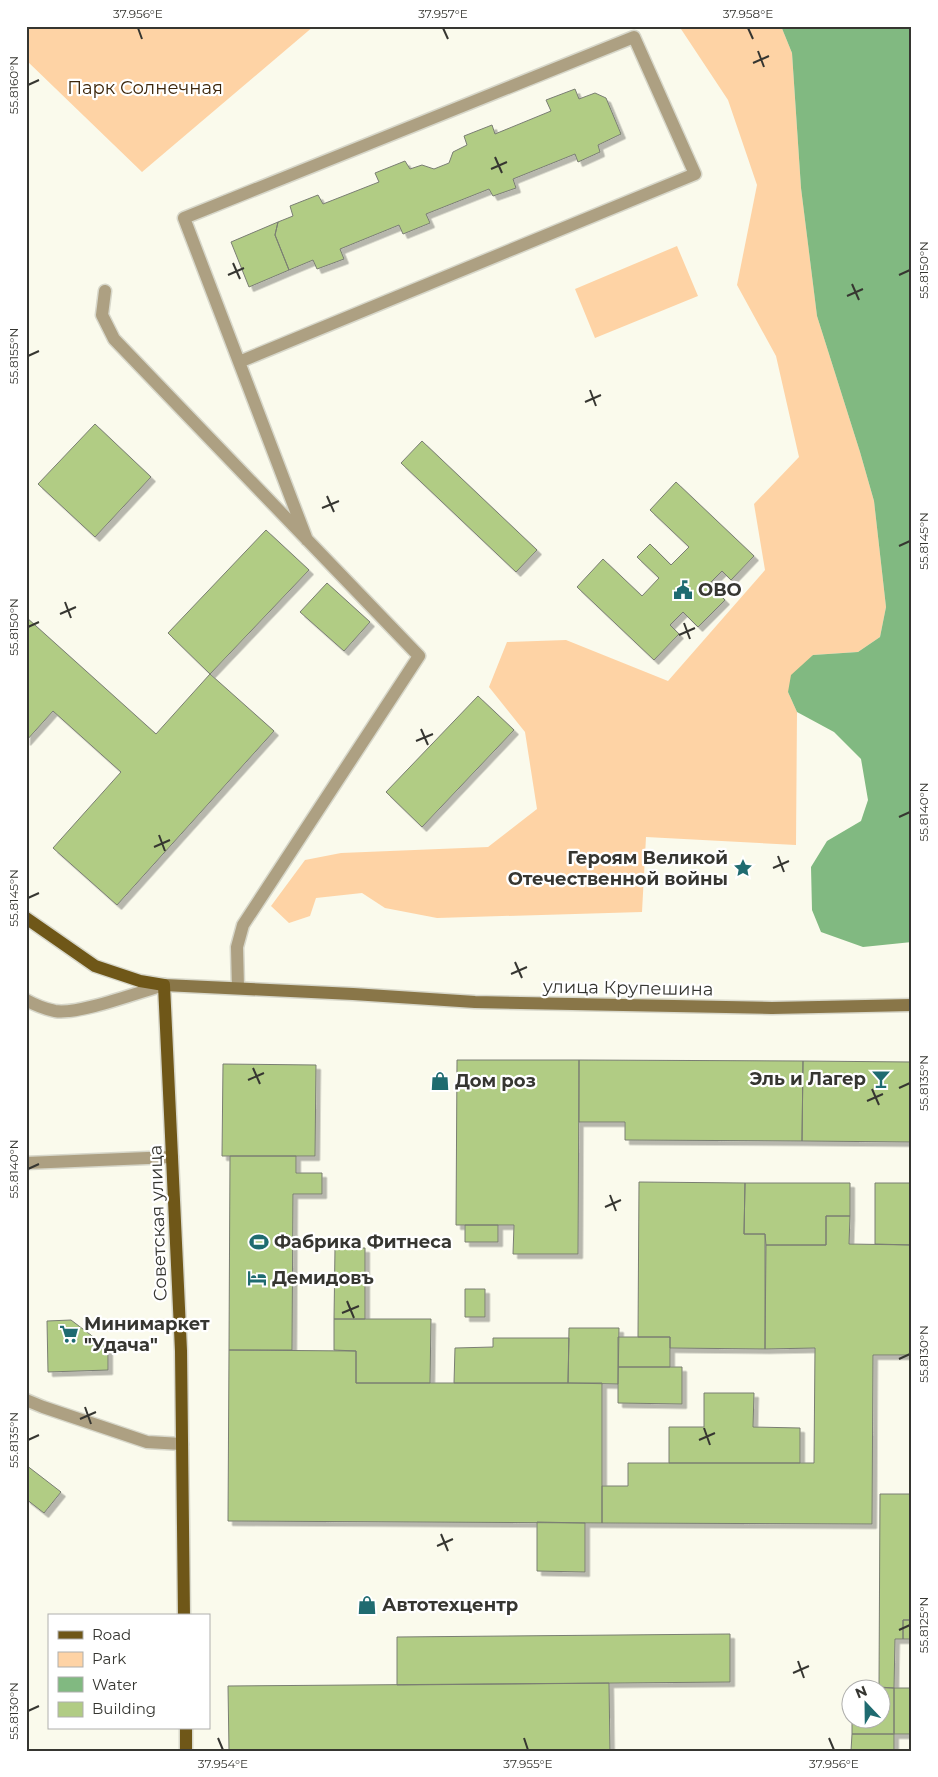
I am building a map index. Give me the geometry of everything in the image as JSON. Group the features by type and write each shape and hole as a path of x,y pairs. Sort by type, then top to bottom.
{"main road":[{"path":"26,918 95,966 140,981 164,985"},
{"name":"улица Крупешина","path":"164,985 515,1002 772,1008 912,1004"},
{"name":"Советская улица","path":"164,985 181,1351 184,1614"},
{"path":"186,1730 186,1751"}],"lane":[{"path":"239,362 695,174 634,37 184,218 239,362 307,540"},
{"path":"105,291 102,315 114,339 419,656 243,925 237,947 238,988"},
{"path":"26,1000 36,1006 56,1012 74,1011 164,985"},
{"path":"26,1163 172,1157"},
{"path":"26,1400 43,1408 147,1442 182,1444"}],"green space":[{"name":"Парк Солнечная","path":"26,26 314,26 142,172 26,60"},
{"path":"679,26 781,26 792,53 801,188 817,316 874,501 886,607 880,637 858,652 813,655 788,692 797,712 796,845 646,837 642,912 437,918 385,908 362,893 316,898 310,916 289,923 271,906 305,860 341,853 488,847 537,809 525,732 489,687 507,642 566,640 668,681 765,570 754,504 799,457 776,356 737,285 757,185 728,100"},
{"path":"677,246 698,296 595,338 575,289"}],"water":[{"path":"781,26 912,26 912,942 863,947 821,932 812,910 811,867 827,841 861,821 868,800 861,759 834,732 797,712 788,692 791,675 813,655 858,652 880,637 886,607 874,501 817,316 801,188 792,53"}],"building":[{"path":"575,89 579,99 595,93 606,98 621,134 598,145 600,152 578,162 575,154 513,179 516,188 493,196 489,189 426,214 430,223 403,234 399,225 340,249 344,259 317,269 313,260 289,270 275,235 278,222 293,216 290,206 318,195 323,204 379,182 375,173 405,161 410,169 422,165 434,169 449,163 453,152 467,145 464,136 492,125 495,134 551,111 546,100"},
{"path":"278,222 275,235 289,270 249,287 231,242"},
{"path":"95,424 151,477 95,537 38,484"},
{"path":"422,441 537,550 516,572 401,463"},
{"path":"676,482 754,556 731,580 722,571 709,584 725,600 698,627 683,612 670,625 679,634 654,660 577,587 603,559 642,596 659,578 637,557 650,544 671,565 689,547 650,510"},
{"path":"266,530 309,570 210,674 168,633"},
{"path":"327,583 370,622 344,651 300,612"},
{"path":"26,617 156,734 210,674 274,731 117,905 53,848 121,772 53,711 26,741"},
{"path":"478,696 514,730 422,827 386,792"},
{"path":"457,1060 579,1060 578,1254 513,1254 514,1225 456,1225"},
{"path":"579,1060 803,1061 802,1141 625,1140 625,1122 579,1122"},
{"path":"803,1061 912,1062 912,1142 802,1141"},
{"path":"223,1064 316,1065 315,1156 222,1156"},
{"path":"230,1156 296,1156 296,1173 322,1173 322,1194 293,1194 292,1350 229,1350"},
{"path":"639,1182 745,1183 744,1234 765,1234 765,1349 670,1348 670,1337 638,1337"},
{"path":"745,1183 850,1183 850,1216 826,1216 826,1245 766,1245 765,1234 744,1234"},
{"path":"875,1183 912,1183 912,1245 875,1244"},
{"path":"826,1216 850,1216 849,1244 912,1245 912,1355 873,1355 872,1524 602,1523 602,1486 628,1486 628,1463 814,1463 815,1348 765,1349 766,1245 826,1245"},
{"path":"465,1225 498,1225 498,1242 465,1242"},
{"path":"335,1248 365,1248 365,1319 334,1319"},
{"path":"465,1289 485,1289 485,1317 465,1317"},
{"path":"334,1319 431,1319 430,1383 356,1383 356,1351 334,1350"},
{"name":"Минимаркет \"Удача\"","path":"71,1320 108,1348 108,1370 48,1372 47,1321"},
{"path":"569,1328 619,1328 618,1384 568,1383"},
{"path":"618,1337 670,1337 670,1367 618,1367"},
{"path":"493,1338 569,1338 568,1383 454,1383 455,1348 493,1347"},
{"path":"229,1350 356,1351 356,1383 602,1383 602,1523 228,1521"},
{"path":"618,1367 682,1367 682,1404 618,1403"},
{"path":"704,1393 754,1393 753,1427 800,1428 800,1463 669,1463 669,1427 704,1427"},
{"path":"26,1465 61,1492 44,1513 26,1499"},
{"path":"880,1494 912,1494 912,1620 903,1620 903,1639 895,1639 894,1688 890,1688 890,1680 879,1680"},
{"path":"537,1522 585,1523 585,1572 537,1571"},
{"path":"903,1620 912,1620 912,1639 903,1639"},
{"path":"730,1634 730,1682 397,1685 397,1637"},
{"path":"609,1683 610,1751 229,1751 228,1686"},
{"path":"890,1688 894,1688 894,1734 852,1734 852,1730 890,1730"},
{"path":"894,1688 912,1688 912,1734 894,1734"},
{"path":"852,1734 894,1734 894,1751 851,1751"}],"place":[{"name":"ОВО","path":"683,590"},
{"name":"Героям Великой Отечественной войны","path":"743,868"},
{"name":"Эль и Лагер","path":"881,1079"},
{"name":"Дом роз","path":"440,1081"},
{"name":"Фабрика Фитнеса","path":"259,1242"},
{"name":"Демидовъ","path":"257,1278"},
{"name":"Минимаркет \"Удача\"","path":"69,1334"},
{"name":"Автотехцентр","path":"367,1605"}]}
